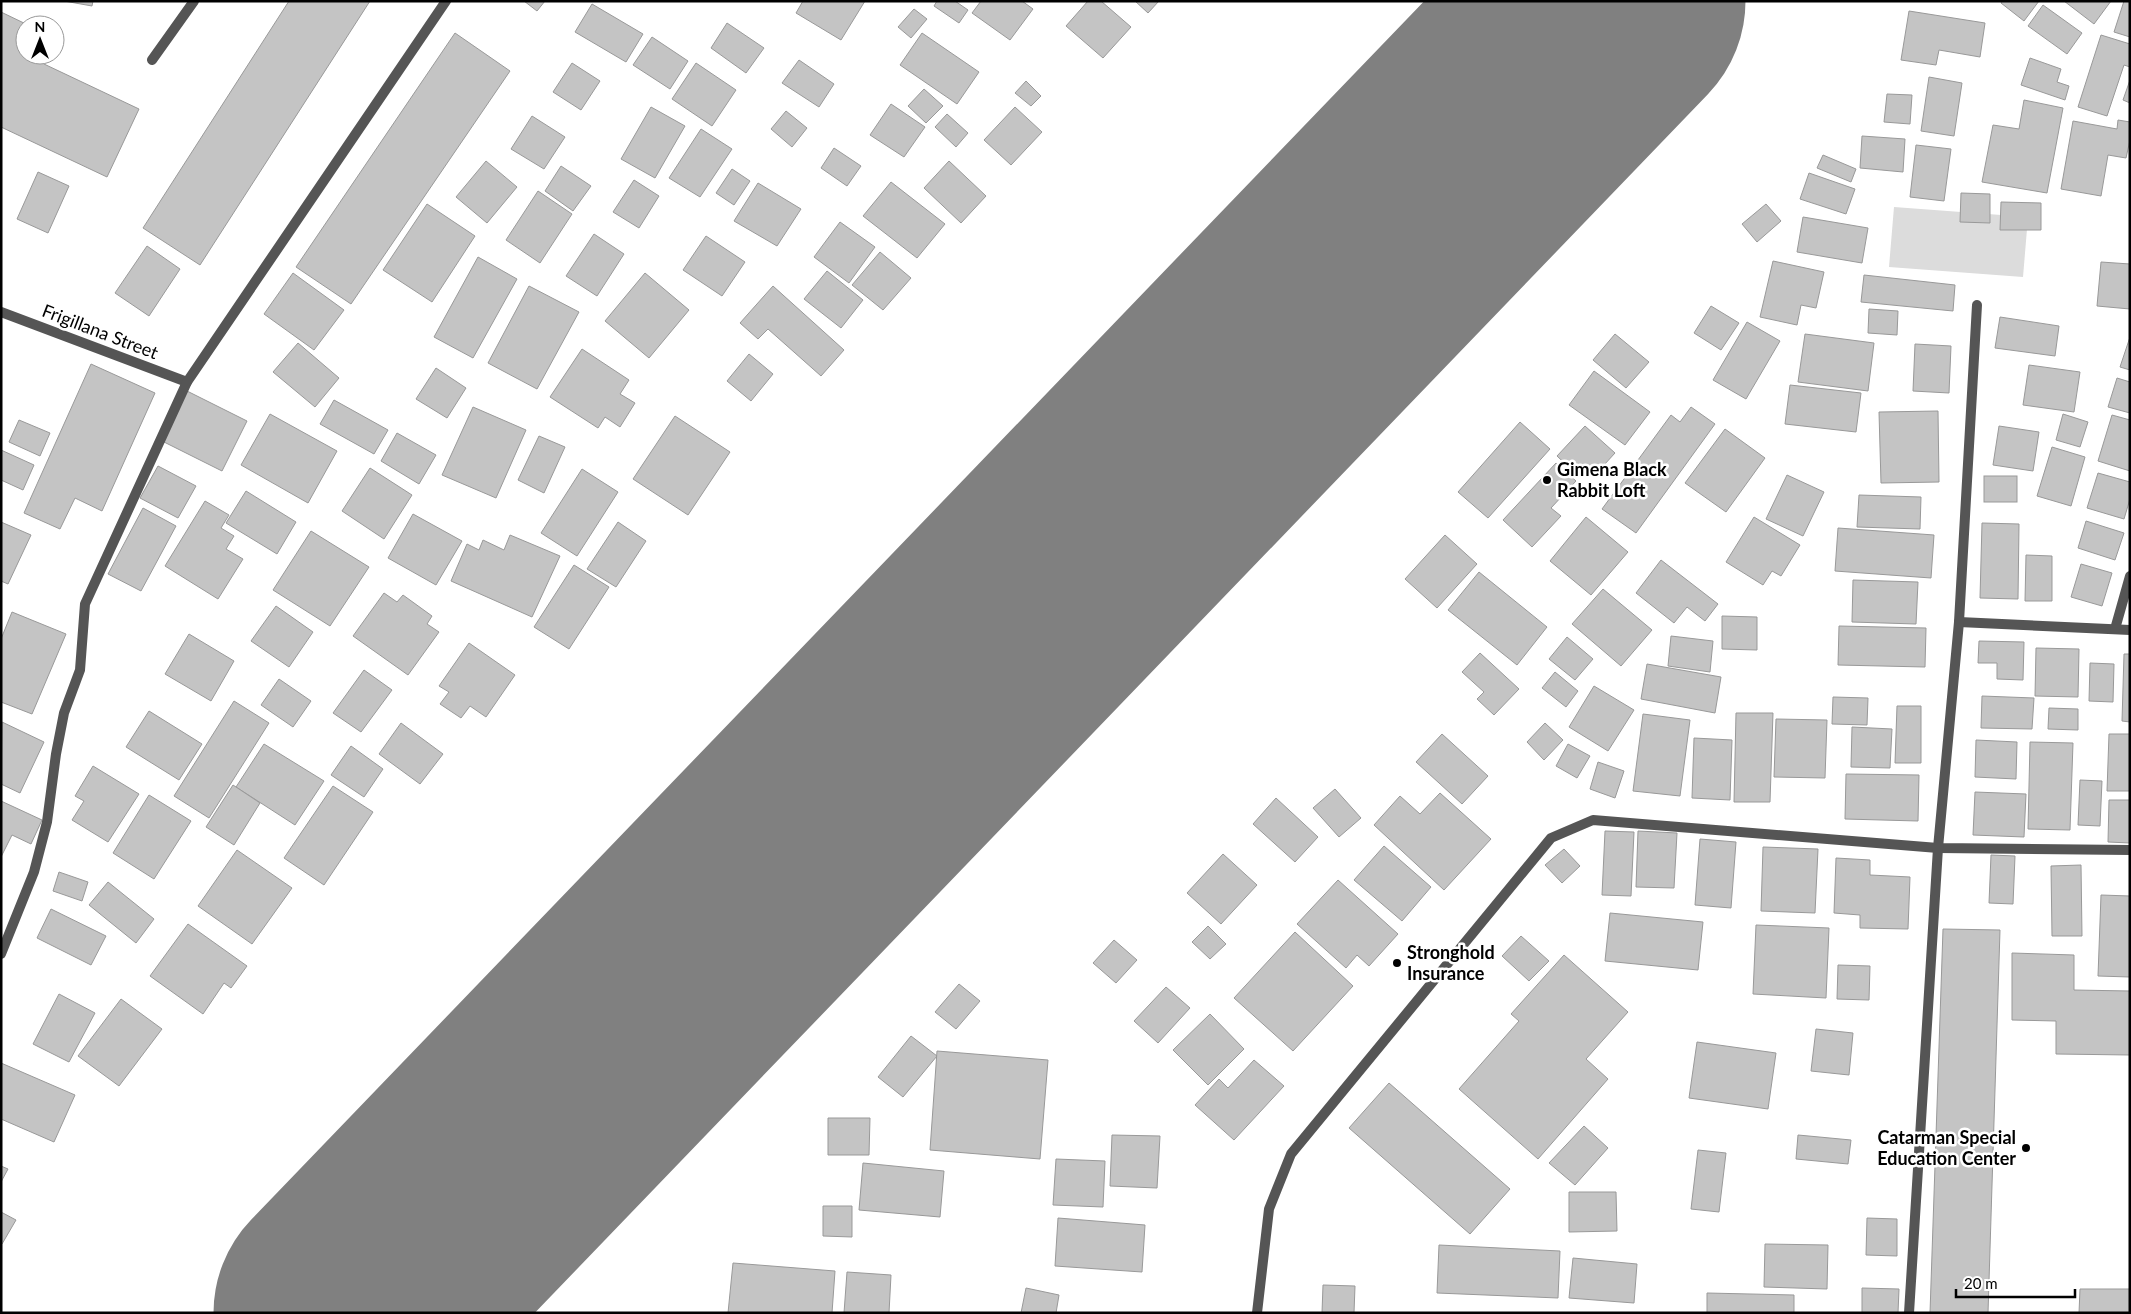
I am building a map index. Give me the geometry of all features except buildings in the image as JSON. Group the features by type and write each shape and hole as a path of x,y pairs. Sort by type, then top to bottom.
{"street":[{"path":"152,60 194,1"},
{"path":"1,954 34,872 47,822 56,754 64,713 80,670 85,604 187,382 446,1"},
{"path":"1909,1313 1938,848 1959,622 1976,305"},
{"name":"Frigillana Street","path":"1,312 187,382"},
{"path":"2115,629 2130,576"},
{"path":"1959,622 2130,630"},
{"path":"1257,1313 1269,1210 1291,1154 1551,838 1593,820 1938,848 2130,850"}],"shaded area":[{"path":"1894,207 2028,217 2023,277 1889,267"}],"runway":[{"path":"348,1313 1611,1"}],"place":[{"name":"Gimena Black Rabbit Loft","path":"1547,480"},
{"name":"Stronghold Insurance","path":"1397,963"},
{"name":"Catarman Special Education Center","path":"2026,1148"}]}
